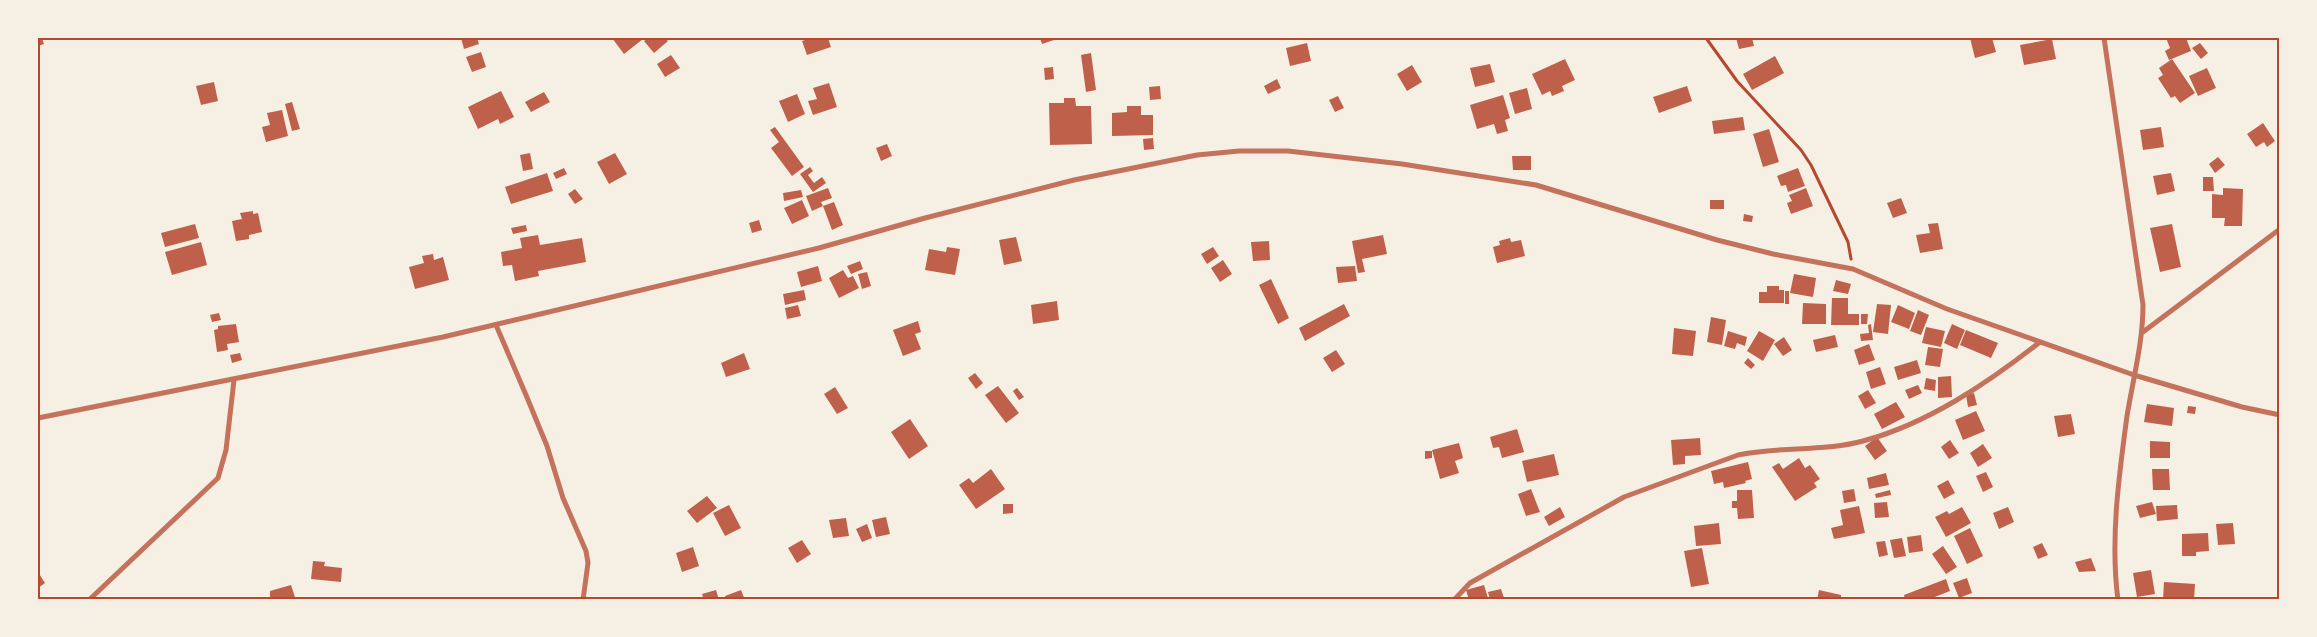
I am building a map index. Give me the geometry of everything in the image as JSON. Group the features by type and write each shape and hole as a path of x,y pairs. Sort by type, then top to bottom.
{"street":[{"path":"2104,38 2140,286 2143,332 2127,417 2116,532 2115,566 2118,600"},
{"path":"38,418 234,380 496,325 819,248 943,213 1074,180 1197,155 1239,151 1307,153 1402,164 1527,183 1589,199 1717,240 1773,254 1852,270 1947,309 2134,375 2242,407 2280,415"},
{"path":"2143,332 2280,229"},
{"path":"496,325 547,446 563,498 586,551 588,562 583,600"},
{"path":"1454,600 1470,583 1624,497 1738,455 1757,451 1863,441 1901,427 1983,383 2040,342"},
{"path":"89,600 218,478 226,450 234,380"}],"path":[{"path":"1706,38 1737,81 1801,150 1811,165 1848,242 1852,270"}],"building":[{"path":"38,38 42,38 44,44 38,46"},
{"path":"461,38 477,38 479,44 464,49"},
{"path":"612,38 642,38 643,39 624,54"},
{"path":"648,38 665,38 668,41 654,53 644,41"},
{"path":"807,38 828,38 831,47 807,55 802,41"},
{"path":"1040,38 1060,38 1042,44"},
{"path":"1736,38 1752,38 1754,46 1739,49"},
{"path":"1970,38 1992,38 1996,52 1975,58"},
{"path":"2166,38 2186,38 2191,51 2169,60 2165,51 2170,48"},
{"path":"2052,39 2056,59 2024,65 2020,45"},
{"path":"1307,43 1311,61 1290,66 1286,48"},
{"path":"2200,43 2208,53 2201,59 2192,48"},
{"path":"481,52 486,67 472,72 466,57"},
{"path":"1091,53 1096,90 1086,92 1081,55"},
{"path":"671,55 680,68 665,77 657,64"},
{"path":"1775,56 1784,73 1752,90 1743,74"},
{"path":"1565,59 1575,80 1562,86 1564,91 1552,96 1550,91 1542,95 1532,74"},
{"path":"2172,59 2195,93 2180,103 2175,96 2171,98 2158,78 2163,75 2159,68"},
{"path":"1490,64 1495,82 1475,87 1470,68"},
{"path":"1412,65 1422,82 1407,91 1397,74"},
{"path":"1053,67 1054,79 1045,80 1044,68"},
{"path":"2207,68 2216,88 2198,96 2189,76"},
{"path":"1277,79 1281,88 1268,94 1264,86"},
{"path":"214,82 218,101 201,105 196,86"},
{"path":"829,83 837,107 813,115 808,101 817,99 813,88"},
{"path":"1160,86 1161,99 1150,100 1149,87"},
{"path":"1687,86 1692,101 1659,113 1653,97"},
{"path":"1527,88 1532,109 1515,114 1509,93"},
{"path":"501,91 514,117 500,124 498,119 478,129 468,107"},
{"path":"544,92 550,102 531,112 525,102"},
{"path":"797,94 805,114 788,122 779,101"},
{"path":"1503,95 1510,118 1505,120 1508,131 1497,134 1494,124 1477,129 1470,105"},
{"path":"1338,96 1344,108 1335,112 1329,100"},
{"path":"1064,98 1075,98 1076,106 1091,106 1092,144 1050,145 1049,103 1064,103"},
{"path":"292,102 300,129 292,131 285,104"},
{"path":"1127,106 1141,106 1141,115 1153,115 1153,135 1112,136 1112,113 1127,112"},
{"path":"282,110 288,136 266,142 262,127 270,125 267,113"},
{"path":"1743,117 1745,130 1714,134 1712,121"},
{"path":"2263,123 2275,141 2267,147 2264,142 2256,147 2247,134"},
{"path":"775,127 804,167 792,176 771,148 779,142 770,130"},
{"path":"2161,127 2164,147 2143,150 2140,130"},
{"path":"1769,129 1779,162 1763,167 1753,134"},
{"path":"1153,138 1154,149 1144,150 1143,139"},
{"path":"887,144 892,156 881,161 876,148"},
{"path":"530,153 533,169 523,171 520,155"},
{"path":"615,153 627,174 609,184 597,162"},
{"path":"1512,156 1531,156 1531,170 1513,170"},
{"path":"2218,157 2225,165 2215,173 2209,164"},
{"path":"810,167 813,171 808,175 814,183 822,177 826,183 813,192 800,174"},
{"path":"564,168 567,174 556,179 553,173"},
{"path":"1798,168 1805,186 1788,192 1786,185 1781,186 1777,176"},
{"path":"547,173 553,191 511,204 505,187"},
{"path":"2171,173 2175,191 2157,195 2153,176"},
{"path":"2203,177 2213,177 2214,191 2203,191"},
{"path":"828,188 832,198 821,202 823,206 812,211 806,196"},
{"path":"1806,188 1813,206 1791,214 1787,203 1792,201 1789,195"},
{"path":"2223,188 2243,189 2242,226 2224,226 2225,218 2212,218 2212,194 2223,195"},
{"path":"575,189 583,199 575,204 568,194"},
{"path":"801,190 803,197 784,201 783,193"},
{"path":"1901,198 1907,213 1893,218 1887,203"},
{"path":"802,200 809,216 792,224 784,208"},
{"path":"1710,200 1724,200 1724,209 1710,209"},
{"path":"834,202 843,225 832,230 823,206"},
{"path":"253,211 253,214 258,213 262,232 249,235 249,239 236,241 232,221 242,219 240,213"},
{"path":"1744,214 1753,216 1752,222 1743,221"},
{"path":"759,220 762,230 752,233 749,223"},
{"path":"1938,223 1943,249 1920,253 1916,235 1930,233 1928,224"},
{"path":"195,224 199,238 165,247 161,233"},
{"path":"2172,224 2181,267 2160,272 2150,228"},
{"path":"526,225 527,231 513,234 511,228"},
{"path":"538,235 540,245 582,238 586,262 538,271 539,276 515,281 512,265 503,266 501,252 522,248 520,238"},
{"path":"1383,235 1387,254 1362,259 1365,272 1358,273 1352,241"},
{"path":"1016,237 1022,261 1004,265 999,240"},
{"path":"1510,238 1511,242 1521,240 1525,256 1497,263 1493,247 1500,245 1499,241"},
{"path":"1269,241 1270,260 1253,261 1251,242"},
{"path":"201,242 207,265 172,275 165,252"},
{"path":"947,247 960,249 955,275 925,270 929,249 946,252"},
{"path":"1213,247 1219,256 1207,264 1201,254"},
{"path":"433,254 434,260 443,257 449,280 415,289 409,267 424,263 422,256"},
{"path":"1223,260 1232,274 1220,282 1211,268"},
{"path":"860,261 863,269 851,274 847,266"},
{"path":"818,266 822,281 801,287 797,272"},
{"path":"1355,266 1357,281 1338,283 1336,267"},
{"path":"843,270 848,278 853,276 859,288 839,298 829,278"},
{"path":"867,272 871,286 862,289 858,274"},
{"path":"1794,274 1816,278 1813,297 1790,293"},
{"path":"1271,279 1289,318 1278,324 1259,285"},
{"path":"1836,280 1851,284 1848,294 1833,291"},
{"path":"1767,286 1779,286 1779,290 1784,290 1784,303 1759,303 1759,292 1767,292"},
{"path":"804,290 806,300 785,305 783,294"},
{"path":"1785,291 1789,291 1789,304 1785,304"},
{"path":"1832,298 1848,298 1848,314 1859,314 1859,325 1831,325"},
{"path":"1057,301 1059,320 1033,324 1031,305"},
{"path":"1803,303 1826,304 1826,324 1802,324"},
{"path":"1344,304 1350,316 1305,341 1299,328"},
{"path":"1877,304 1891,305 1888,334 1873,332"},
{"path":"798,305 801,316 787,319 785,308"},
{"path":"1898,305 1915,313 1909,329 1891,322"},
{"path":"1918,310 1929,315 1921,335 1910,331"},
{"path":"219,313 221,320 212,322 210,315"},
{"path":"1861,314 1868,314 1867,324 1861,324"},
{"path":"1711,317 1726,320 1722,345 1707,342"},
{"path":"918,321 921,332 915,334 921,349 903,356 893,330"},
{"path":"236,324 239,342 227,344 228,350 217,352 214,330 218,329 218,326"},
{"path":"1871,324 1873,340 1861,341 1860,334 1869,333 1868,325"},
{"path":"1952,324 1965,330 1957,349 1944,343"},
{"path":"1926,327 1945,331 1941,347 1922,343"},
{"path":"1674,328 1696,331 1693,356 1672,354"},
{"path":"1966,330 1998,343 1991,358 1960,345"},
{"path":"1728,331 1747,337 1745,346 1737,343 1735,349 1724,346"},
{"path":"1759,331 1775,340 1763,361 1747,351"},
{"path":"1835,335 1838,347 1816,352 1813,340"},
{"path":"1784,337 1792,350 1783,356 1774,344"},
{"path":"1869,344 1875,360 1859,365 1854,350"},
{"path":"1928,347 1943,349 1940,367 1925,365"},
{"path":"1336,350 1345,364 1332,372 1323,358"},
{"path":"240,353 242,360 232,363 230,355"},
{"path":"744,353 750,369 726,377 721,363"},
{"path":"1748,358 1755,365 1751,369 1744,363"},
{"path":"1917,360 1921,373 1898,380 1894,367"},
{"path":"1880,367 1886,384 1871,389 1866,372"},
{"path":"975,373 983,383 976,389 968,378"},
{"path":"1951,376 1952,397 1938,398 1938,377"},
{"path":"1926,378 1936,380 1935,391 1924,389"},
{"path":"1918,385 1922,393 1909,399 1905,390"},
{"path":"998,386 1019,413 1006,423 985,395"},
{"path":"835,387 848,408 837,414 824,394"},
{"path":"1017,388 1024,397 1019,400 1013,391"},
{"path":"1868,390 1876,403 1865,409 1858,396"},
{"path":"1974,393 1977,405 1968,407 1966,395"},
{"path":"1896,402 1905,417 1882,429 1874,414"},
{"path":"2147,404 2174,408 2172,426 2144,422"},
{"path":"2188,406 2196,407 2195,414 2187,413"},
{"path":"1976,411 1985,431 1963,440 1955,420"},
{"path":"2071,414 2075,434 2058,437 2054,416"},
{"path":"910,419 928,446 909,459 891,432"},
{"path":"1517,429 1524,452 1502,458 1499,447 1493,448 1490,437"},
{"path":"1877,437 1887,451 1875,460 1865,446"},
{"path":"1700,438 1701,455 1685,456 1685,464 1673,465 1671,440"},
{"path":"1950,440 1959,453 1949,459 1941,447"},
{"path":"2150,441 2170,442 2170,458 2150,458"},
{"path":"1459,443 1463,458 1455,461 1459,473 1440,479 1432,450"},
{"path":"1983,444 1992,458 1978,467 1970,453"},
{"path":"1425,451 1432,451 1432,458 1425,459"},
{"path":"1554,454 1559,475 1527,482 1522,461"},
{"path":"1799,458 1805,468 1810,465 1820,479 1814,483 1817,487 1795,501 1772,467 1779,463 1783,469"},
{"path":"1748,462 1752,479 1745,481 1746,483 1724,488 1723,482 1714,484 1711,471"},
{"path":"991,469 1005,489 976,509 959,485 969,478 973,483"},
{"path":"2152,469 2169,469 2170,490 2153,490"},
{"path":"1986,472 1993,487 1983,492 1976,476"},
{"path":"1886,473 1889,485 1869,489 1867,478"},
{"path":"1948,480 1955,493 1944,499 1937,486"},
{"path":"1531,489 1540,512 1526,516 1518,494"},
{"path":"1854,489 1856,501 1844,503 1842,491"},
{"path":"1737,490 1752,490 1754,518 1738,519 1737,508 1732,508 1732,501 1737,501"},
{"path":"1890,490 1891,495 1876,498 1875,494"},
{"path":"707,496 717,508 697,523 687,511"},
{"path":"1887,502 1889,517 1875,518 1874,503"},
{"path":"2152,502 2156,514 2140,518 2136,506"},
{"path":"1003,504 1013,504 1013,513 1003,514"},
{"path":"729,505 741,528 725,536 713,513"},
{"path":"2177,505 2178,519 2157,521 2156,506"},
{"path":"1859,506 1865,533 1834,539 1831,528 1843,525 1840,510"},
{"path":"1560,507 1565,517 1549,526 1544,517"},
{"path":"1962,507 1971,523 1946,537 1935,517 1947,511 1949,514"},
{"path":"2008,507 2014,522 1999,529 1993,513"},
{"path":"886,517 890,534 876,537 872,520"},
{"path":"846,518 849,536 833,538 829,520"},
{"path":"1719,523 1721,544 1696,546 1694,526"},
{"path":"2233,523 2235,544 2218,545 2216,524"},
{"path":"867,524 872,538 862,542 856,529"},
{"path":"1970,528 1983,556 1967,564 1954,536"},
{"path":"2208,533 2209,551 2196,552 2196,556 2182,556 2182,534"},
{"path":"1921,535 1923,551 1909,553 1907,537"},
{"path":"1902,538 1906,556 1894,558 1890,540"},
{"path":"802,540 811,554 797,563 788,548"},
{"path":"1885,541 1888,555 1879,557 1876,542"},
{"path":"2042,543 2048,555 2038,559 2033,547"},
{"path":"1943,546 1957,567 1946,574 1932,554"},
{"path":"693,547 699,566 682,572 676,553"},
{"path":"1702,548 1709,584 1691,587 1684,551"},
{"path":"2091,558 2096,571 2079,572 2075,562"},
{"path":"313,561 325,562 324,566 342,568 341,582 311,579"},
{"path":"2151,570 2155,594 2137,597 2133,573"},
{"path":"38,572 45,583 38,588"},
{"path":"1967,578 1972,593 1959,598 1953,583"},
{"path":"1946,579 1950,591 1927,600 1905,600 1904,595"},
{"path":"2164,582 2195,584 2194,600 2163,600"},
{"path":"291,585 296,600 265,600 270,597 270,591"},
{"path":"1484,585 1488,598 1469,600 1466,590"},
{"path":"1501,589 1504,598 1490,600 1488,592"},
{"path":"716,590 719,600 704,600 702,594"},
{"path":"741,590 745,600 726,600 725,596"},
{"path":"1819,590 1841,595 1841,600 1817,600"}]}
